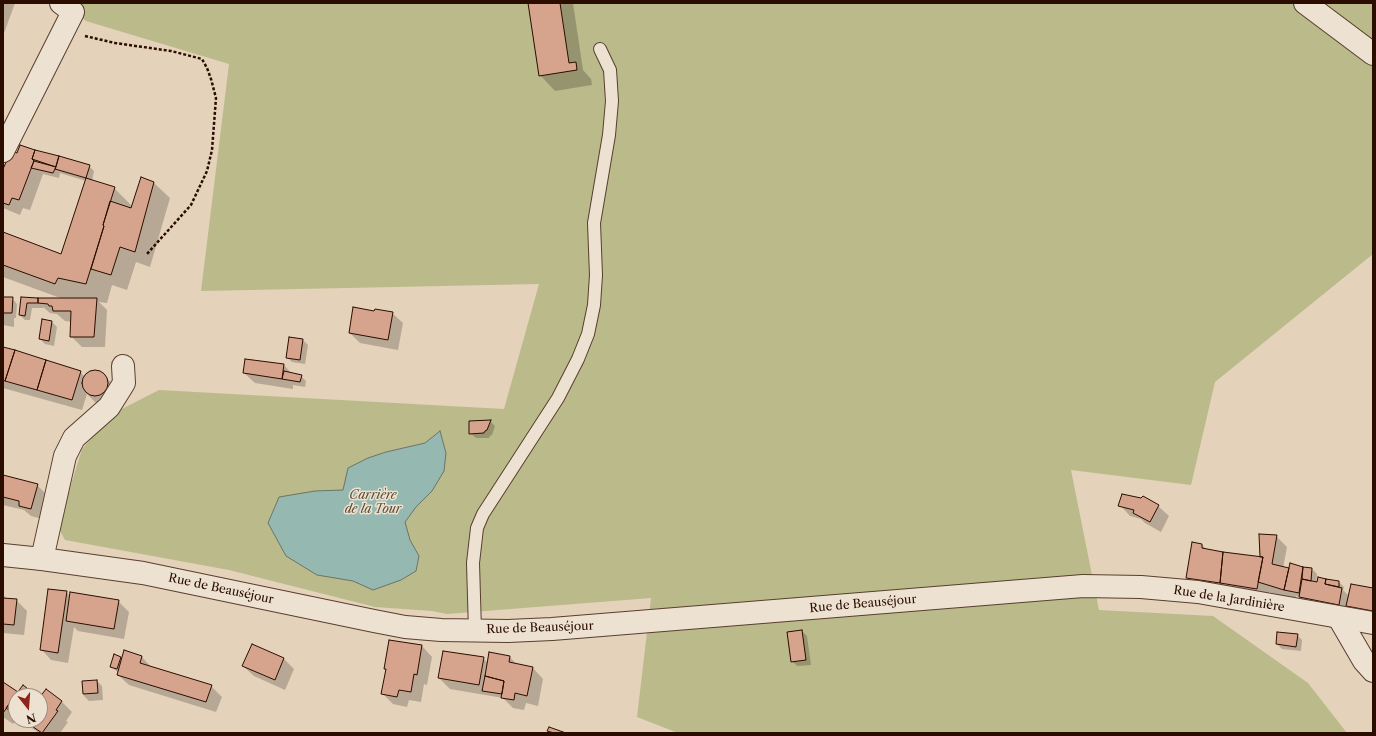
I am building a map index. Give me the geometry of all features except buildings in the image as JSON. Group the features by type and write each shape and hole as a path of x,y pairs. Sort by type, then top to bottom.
{"street":[{"path":"1305,3 1373,54"},
{"path":"3,151 63,32 71,6"},
{"path":"42,558 64,456 74,438 109,407 124,383 123,366"},
{"name":"Rue de Beauséjour","path":"3,555 42,558 143,573 405,627 475,631 552,629 629,624 1083,586"},
{"name":"Rue de la Jardinière","path":"1083,586 1141,587 1198,592 1373,624"},
{"path":"1339,618 1364,661 1373,671"}],"lane":[{"path":"475,631 473,563 477,528 483,514 558,398 578,359 588,334 594,306 596,275 594,223 609,135 612,101 610,70 600,49"}],"path":[{"path":"63,32 115,43 171,51 202,59 208,68 216,98 212,150 207,171 191,205 146,255"}],"green space":[{"name":"Carrière de la Tour","path":"64,3 1373,3 1373,254 1215,382 1191,485 1071,470 1099,610 1213,616 1308,683 1347,733 678,733 637,717 651,598 447,614 432,611 375,607 229,570 65,540 58,527 82,449 114,413 159,390 504,409 539,284 201,291 229,64 86,21"}],"water":[{"path":"440,431 446,453 444,471 432,491 416,507 405,522 410,540 419,556 416,571 401,580 373,590 353,581 317,575 286,556 268,523 279,497 315,491 343,490 348,468 368,458 386,452 425,443"}]}
